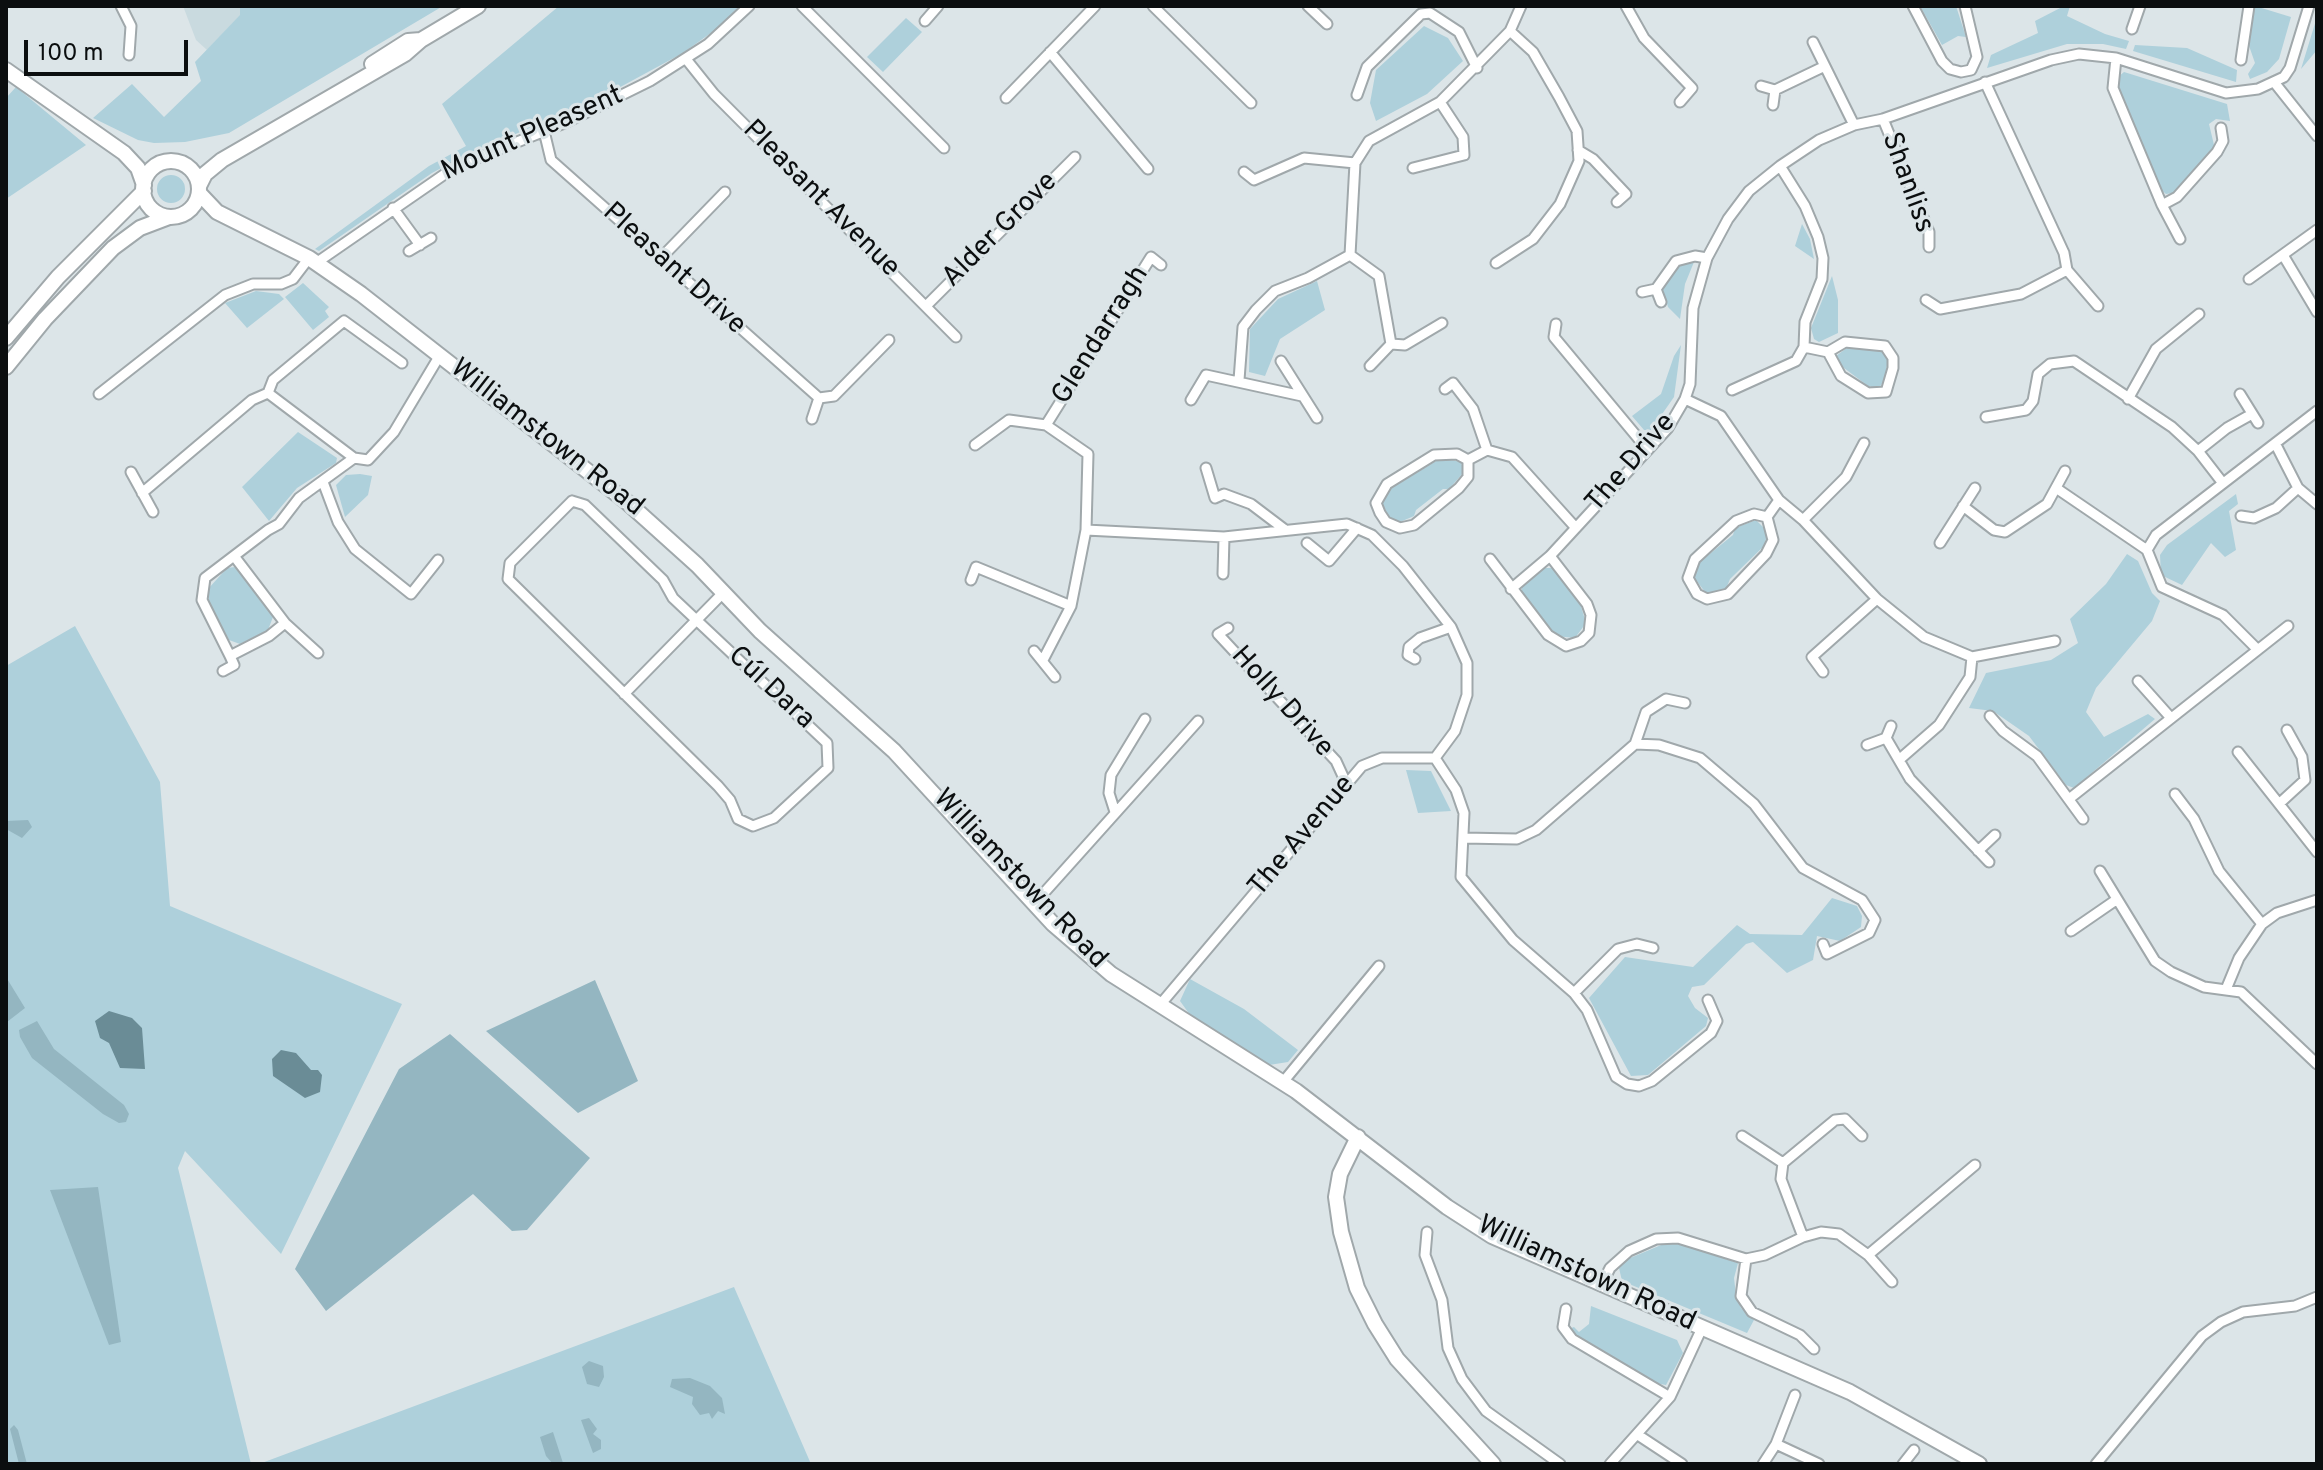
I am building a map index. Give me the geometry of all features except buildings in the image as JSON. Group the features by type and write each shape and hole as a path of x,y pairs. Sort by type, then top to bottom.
{"street":[{"path":"121,6 131,26 129,55"},
{"path":"6,367 77,283 113,248 140,228 176,215 196,202 209,170 240,148 414,49 421,40 478,6"},
{"name":"Mount Pleasent","path":"99,394 225,295 253,284 281,284 455,167 621,96 686,59 749,6"},
{"path":"802,6 944,148"},
{"path":"925,21 938,6"},
{"path":"1006,98 1095,6"},
{"path":"1153,6 1251,103"},
{"path":"1308,6 1327,24"},
{"path":"1350,255 1355,163 1369,141 1440,102 1477,68 1510,31 1521,6"},
{"path":"1626,6 1644,38 1692,88 1680,102"},
{"path":"1913,6 1942,61 1950,69 1971,70 1976,65 1976,42 1965,6"},
{"path":"2132,29 2140,6"},
{"path":"2241,60 2249,6"},
{"path":"2294,6 2308,8 2290,68 2274,82 2317,136"},
{"path":"1357,95 1367,67 1418,10 1430,13 1459,32 1477,68"},
{"path":"1496,263 1533,239 1560,204 1579,161 1577,131 1533,52 1510,31"},
{"path":"1813,42 1854,125"},
{"path":"1050,52 1148,169"},
{"name":"The Drive","path":"1511,589 1550,556 1648,450 1685,399 1690,384 1693,308 1707,258 1728,219 1749,191 1819,140 1854,125 1883,119 1981,83 2079,54 2116,58 2226,93 2239,93 2274,82"},
{"path":"2116,58 2113,88 2162,205 2180,239"},
{"name":"Pleasant Avenue","path":"686,59 714,94 956,337"},
{"path":"1761,86 1775,90 1823,67"},
{"path":"6,70 116,146 142,158 175,162 192,171 199,189"},
{"path":"1971,70 1981,83 2064,253 2067,270 2098,306"},
{"path":"1773,105 1775,90"},
{"path":"1413,168 1464,155 1463,137 1440,102"},
{"name":"Shanliss","path":"1883,119 1929,232 1929,247"},
{"path":"2162,205 2177,197 2217,152 2223,141 2221,128"},
{"name":"Pleasant Drive","path":"544,131 551,160 659,260 819,398"},
{"path":"116,146 138,168 152,209 176,215"},
{"path":"6,338 144,188 156,166 213,158 240,148"},
{"path":"1578,150 1593,159 1626,194 1617,202"},
{"name":"Alder Grove","path":"926,306 1075,157"},
{"path":"1244,172 1254,180 1304,158 1355,163"},
{"path":"1732,390 1796,361 1804,347 1805,322 1822,279 1823,258 1805,206 1780,166"},
{"name":"Williamstown Road","path":"199,189 209,207 312,261 440,355 627,502 760,631 894,751 1034,904 1090,958 1159,1006 1283,1082 1474,1226 1601,1286 1870,1402 1979,1464"},
{"path":"659,260 725,192"},
{"path":"393,208 420,245"},
{"name":"Williamstown Road","path":"176,215 228,218"},
{"path":"2249,279 2317,230"},
{"path":"409,251 431,238"},
{"path":"1350,255 1379,276 1391,344"},
{"path":"1239,380 1243,327 1256,310 1275,291 1350,255"},
{"path":"2283,255 2317,312"},
{"path":"1642,292 1656,289 1676,261 1684,256 1707,258"},
{"name":"Glendarragh","path":"1046,425 1151,257 1161,265"},
{"path":"1926,300 1940,309 2021,294 2067,270"},
{"path":"1656,289 1661,302"},
{"path":"2128,399 2156,349 2199,314"},
{"path":"142,493 252,400 268,393 273,380 344,321 402,363"},
{"path":"1391,344 1405,345 1442,323"},
{"path":"1556,324 1554,337 1648,450"},
{"path":"1539,337 1554,337"},
{"path":"812,419 819,398 834,396 889,340"},
{"path":"1804,347 1828,352 1845,342 1885,346 1893,358 1892,382 1886,392 1868,393 1841,376 1828,352"},
{"path":"1370,366 1391,344"},
{"path":"268,393 354,458 368,460 376,456 394,432 440,355"},
{"path":"1281,361 1317,418"},
{"path":"1986,417 2026,410 2033,401 2038,374 2050,364 2074,361 2172,427 2198,451 2222,482"},
{"path":"1191,400 1206,375 1302,396"},
{"path":"1445,389 1453,383 1473,409 1487,450"},
{"path":"2198,451 2227,428 2255,419 2240,394"},
{"path":"1685,399 1721,416 1779,500 1803,520 1877,599 1924,637 1972,657 2055,641"},
{"path":"2147,550 2156,535 2317,411"},
{"path":"975,445 1009,420 1046,425 1088,454 1086,530 1071,606 1043,660"},
{"path":"1803,520 1846,477 1864,443"},
{"path":"2276,445 2298,488 2317,504"},
{"path":"1468,460 1487,450 1512,457 1576,528"},
{"path":"1457,454 1468,460 1468,477 1459,488 1414,525 1400,528 1380,513 1376,503 1387,484 1434,455 1457,454"},
{"path":"223,671 234,665 201,592 205,578 279,524 299,498 354,458"},
{"path":"1206,468 1215,498 1224,494 1251,504 1284,529"},
{"path":"1963,506 1994,530 2005,532 2047,504 2065,471"},
{"path":"131,472 153,512"},
{"path":"323,482 338,522 355,549 411,594 438,560"},
{"path":"1940,543 1975,488"},
{"path":"2056,488 2147,550 2153,572 2162,587 2223,615 2257,649"},
{"path":"2241,516 2254,518 2276,508 2298,488"},
{"path":"1767,517 1745,516 1695,559 1688,578 1697,594 1707,599 1728,594 1766,554 1773,540 1767,517 1779,500"},
{"name":"Cúl Dara","path":"576,501 585,505 663,580 673,598 697,620 827,743 828,768 785,811 763,824 745,824 718,786 515,587 506,574 510,563 567,505 576,501"},
{"path":"1086,530 1224,537 1347,524 1372,535 1403,566 1451,627 1467,663 1467,695 1455,731 1435,758 1456,790 1464,813 1461,877 1470,891 1513,940 1574,993 1592,1021 1616,1077 1627,1084 1639,1086 1652,1081 1711,1033 1717,1021 1708,1000"},
{"path":"1307,543 1329,561 1357,528"},
{"path":"1223,574 1224,537"},
{"path":"234,556 285,623 318,653"},
{"path":"1490,559 1556,642 1566,646 1581,641 1591,625 1587,604 1550,556"},
{"path":"971,580 976,567 1071,606"},
{"path":"624,694 723,593"},
{"path":"1823,672 1812,657 1877,599"},
{"path":"230,656 269,636 285,623"},
{"path":"2069,799 2288,626"},
{"path":"1415,659 1408,655 1409,647 1420,638 1451,627"},
{"name":"Holly Drive","path":"1228,628 1218,634 1336,761 1347,785"},
{"path":"1034,651 1055,677"},
{"path":"1900,759 1939,725 1970,677 1972,657"},
{"path":"2138,681 2171,718"},
{"path":"1463,838 1517,839 1536,830 1600,771 1635,744 1646,712 1666,699 1685,703"},
{"path":"1990,716 2003,731 2037,756 2083,819"},
{"path":"1115,812 1109,793 1111,775 1145,719"},
{"path":"1034,904 1198,721"},
{"path":"1867,745 1886,738 1891,726"},
{"path":"2281,802 2305,780 2302,757 2287,730"},
{"path":"1886,738 1910,779 1989,862"},
{"path":"1635,744 1659,745 1700,758 1754,804 1803,868 1862,900 1875,920 1869,933 1827,954 1823,944"},
{"path":"2238,752 2281,802 2317,852"},
{"name":"The Avenue","path":"1159,1006 1362,766 1382,758 1435,758"},
{"path":"2175,794 2194,819 2219,871 2262,924"},
{"path":"1978,851 1995,835"},
{"path":"2100,871 2155,961 2204,987 2227,987 2254,1003 2317,1064"},
{"path":"2071,931 2116,900"},
{"path":"2227,987 2239,958 2262,924 2277,913 2317,900"},
{"path":"1574,993 1618,949 1637,944 1653,948"},
{"path":"1283,1082 1379,966"},
{"path":"1803,1237 1781,1179 1783,1163 1835,1120 1845,1119 1862,1136"},
{"path":"1742,1136 1783,1163"},
{"path":"1358,1137 1342,1167 1336,1197 1341,1232 1357,1288 1381,1336 1402,1365 1493,1464"},
{"path":"1868,1255 1975,1165"},
{"path":"1427,1232 1425,1255 1442,1300 1448,1348 1462,1379 1486,1411 1560,1464"},
{"path":"1601,1286 1610,1268 1629,1251 1656,1239 1678,1238 1746,1259 1765,1255 1821,1232 1839,1234 1868,1255 1892,1282"},
{"path":"1746,1259 1741,1296 1752,1312 1800,1335 1814,1349"},
{"path":"2096,1464 2202,1336 2221,1322 2243,1312 2295,1306 2317,1297"},
{"path":"1566,1309 1563,1327 1572,1339 1670,1397"},
{"path":"1610,1464 1670,1397 1702,1328"},
{"path":"1763,1464 1776,1444 1795,1395"},
{"path":"1638,1435 1682,1464"},
{"path":"1776,1444 1819,1464"},
{"path":"1903,1464 1914,1450"}],"shaded area":[{"path":"183,6 240,6 241,15 207,50 196,40"},
{"path":"240,6 443,6 229,133 185,142 154,143 138,140 93,118 132,84 164,117 201,81 195,62 240,15"},
{"path":"559,6 740,6 715,30 683,53 589,104 469,153 432,173 319,251 315,249 429,166 466,146 442,104"},
{"path":"1920,6 1956,6 1966,37 1958,36 1942,45"},
{"path":"2070,6 2067,16 2105,34 2129,41 2126,49 2103,44 2067,44 1987,68 1991,55 2038,33 2035,21"},
{"path":"2255,6 2291,17 2279,59 2267,72 2250,79 2248,74 2255,63 2247,40"},
{"path":"2317,17 2317,50 2301,69"},
{"path":"906,18 922,32 883,72 867,57"},
{"path":"1424,26 1448,38 1463,61 1427,94 1376,121 1370,103 1376,70"},
{"path":"2135,45 2187,48 2237,70 2236,82 2133,51"},
{"path":"2124,72 2227,104 2230,121 2216,119 2209,124 2214,145 2212,152 2173,193 2166,194 2160,189 2118,86 2118,77"},
{"path":"16,87 86,145 6,199 6,98"},
{"path":"171,175 181,179 185,189 181,199 171,203 161,199 157,189 161,179"},
{"path":"1802,224 1810,239 1814,259 1795,246"},
{"path":"1681,262 1694,262 1685,284 1680,319 1668,307 1662,287"},
{"path":"1832,276 1838,300 1838,333 1819,342 1814,339 1811,328"},
{"path":"1317,281 1325,310 1280,339 1265,376 1249,372 1250,329 1278,299"},
{"path":"303,283 329,307 325,311 329,317 313,330 285,297"},
{"path":"256,291 279,294 284,299 247,328 225,303"},
{"path":"1681,345 1674,397 1651,430 1644,430 1632,416 1661,394"},
{"path":"1848,347 1882,349 1888,359 1885,378 1879,389 1868,386 1840,365 1836,356"},
{"path":"298,432 337,458 336,463 297,488 269,521 242,487"},
{"path":"1441,458 1461,462 1464,472 1449,489 1443,489 1416,510 1414,516 1400,522 1390,519 1381,501 1385,492"},
{"path":"346,475 372,476 368,495 345,517 336,485"},
{"path":"2236,494 2238,504 2229,511 2236,550 2225,557 2211,543 2182,585 2161,575 2160,555 2167,545"},
{"path":"1756,520 1768,532 1764,546 1730,579 1726,589 1713,595 1705,592 1693,576 1696,565 1733,535 1735,528"},
{"path":"2127,554 2138,561 2152,593 2160,601 2152,621 2096,688 2086,712 2104,737 2148,714 2155,719 2074,788 2066,785 2029,736 1993,711 1969,708 1986,673 2051,660 2078,643 2070,619 2106,584"},
{"path":"235,567 273,617 268,630 240,644 229,640 209,602 208,589 227,568"},
{"path":"1545,568 1552,568 1580,603 1586,623 1575,638 1555,636 1522,595 1522,587"},
{"path":"75,626 160,782 170,906 402,1004 281,1254 185,1151 178,1168 251,1464 6,1464 6,666"},
{"path":"1406,770 1431,771 1451,811 1418,813"},
{"path":"28,820 32,827 22,838 6,829 6,821"},
{"path":"1832,898 1857,906 1862,916 1861,927 1840,941 1817,936 1813,960 1787,973 1753,942 1746,944 1704,985 1692,987 1688,996 1695,1008 1708,1018 1706,1026 1648,1075 1631,1076 1589,998 1625,957 1693,967 1737,925 1750,934 1802,935"},
{"path":"6,977 25,1008 7,1022 6,1020"},
{"path":"1190,979 1244,1009 1298,1050 1288,1062 1269,1065 1193,1019 1180,1001"},
{"path":"595,980 638,1081 578,1113 486,1031"},
{"path":"109,1011 132,1018 142,1028 145,1069 120,1068 109,1043 100,1038 95,1021"},
{"path":"37,1021 54,1049 124,1105 129,1114 126,1122 119,1123 103,1114 32,1058 19,1030"},
{"path":"450,1034 590,1158 527,1230 512,1231 473,1194 326,1311 295,1269 399,1069"},
{"path":"281,1050 296,1053 311,1070 318,1070 322,1075 320,1092 305,1098 273,1076 272,1059"},
{"path":"98,1187 121,1342 109,1345 50,1190"},
{"path":"1666,1243 1681,1244 1738,1263 1734,1278 1736,1295 1741,1308 1754,1320 1747,1333 1622,1281 1619,1268 1623,1261"},
{"path":"734,1287 811,1464 259,1464"},
{"path":"1591,1306 1677,1340 1683,1353 1666,1385 1655,1383 1577,1338 1569,1329 1574,1327 1579,1332 1589,1324"},
{"path":"589,1361 603,1366 604,1377 599,1387 587,1384 582,1367"},
{"path":"690,1378 710,1386 722,1398 725,1414 718,1411 712,1419 709,1413 700,1415 692,1404 693,1397 670,1387 672,1379"},
{"path":"589,1418 597,1429 593,1434 601,1440 601,1449 593,1453 581,1420"},
{"path":"14,1425 27,1464 19,1464 10,1429"},
{"path":"553,1432 563,1464 553,1464 546,1456 540,1437"}]}
